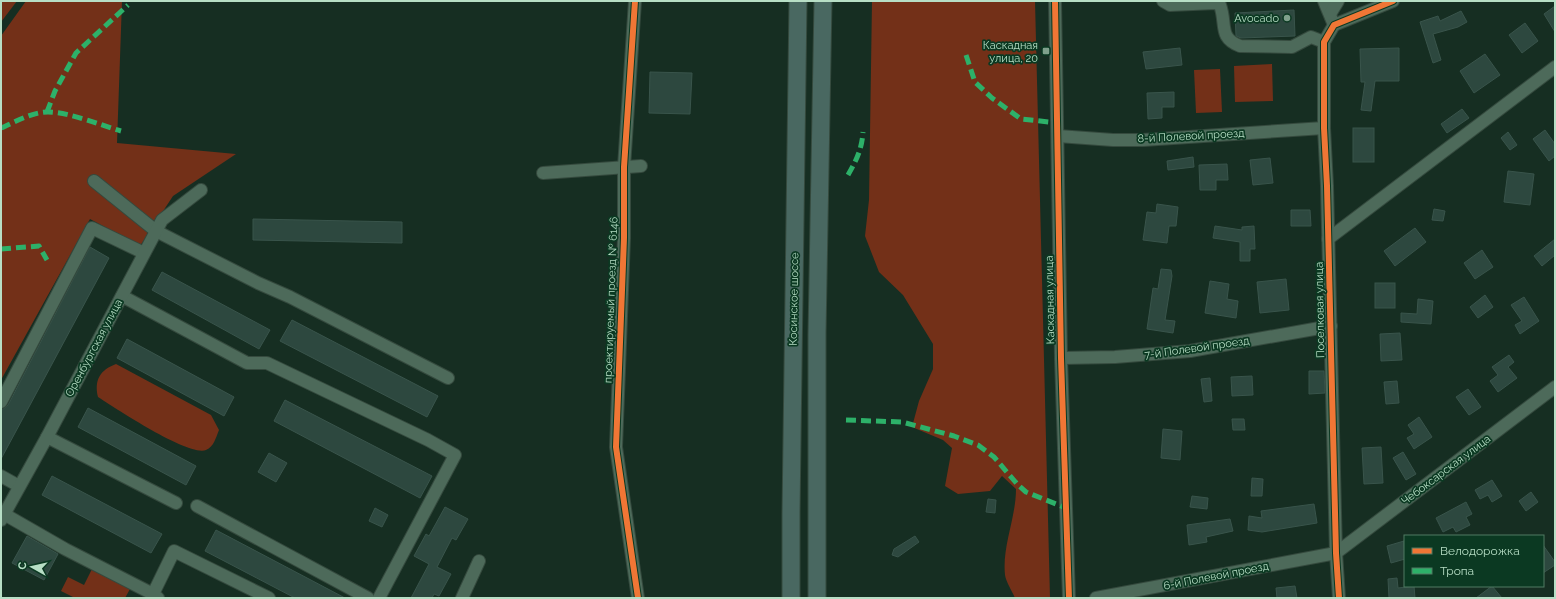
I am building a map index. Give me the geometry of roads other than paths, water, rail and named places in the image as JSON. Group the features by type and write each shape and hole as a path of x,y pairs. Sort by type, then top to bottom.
{"highway":[{"name":"Косинское шоссе","path":"791,598 798,1"},
{"path":"817,598 817,334 823,1"}],"street":[{"name":"проектируемый проезд № 6146","path":"635,1 624,167 624,238 616,448 638,598"},
{"name":"Каскадная улица","path":"1055,1 1061,358 1069,598"},
{"path":"1163,1 1170,5 1216,3 1220,5 1226,37 1232,43 1240,46 1292,47 1311,37 1324,42 1338,1"},
{"path":"1324,1 1332,20"},
{"path":"1332,20 1393,1"},
{"name":"Поселковая улица","path":"1324,42 1324,128 1336,553 1339,598"},
{"path":"1328,239 1555,67"},
{"name":"8-й Полевой проезд","path":"1058,136 1113,140 1143,140 1324,128"},
{"path":"543,173 641,166"},
{"path":"94,181 156,231 258,283 290,297 448,378"},
{"name":"Оренбургская улица","path":"2,517 47,437 162,220 201,190"},
{"path":"1,402 92,228 144,253"},
{"path":"122,296 247,363 267,364 428,440 455,455 380,598"},
{"name":"7-й Полевой проезд","path":"1061,358 1122,357 1190,351 1330,326"},
{"name":"Чебоксарская улица","path":"1336,553 1555,388"},
{"path":"47,437 176,503"},
{"path":"1,476 19,486"},
{"path":"197,506 368,598"},
{"path":"2,517 155,596 174,551 269,598"},
{"name":"6-й Полевой проезд","path":"1096,598 1336,553"},
{"path":"462,598 479,561"}],"place":[{"name":"Avocado","path":"1287,18"},
{"name":"Каскадная улица, 20","path":"1046,51"}]}
